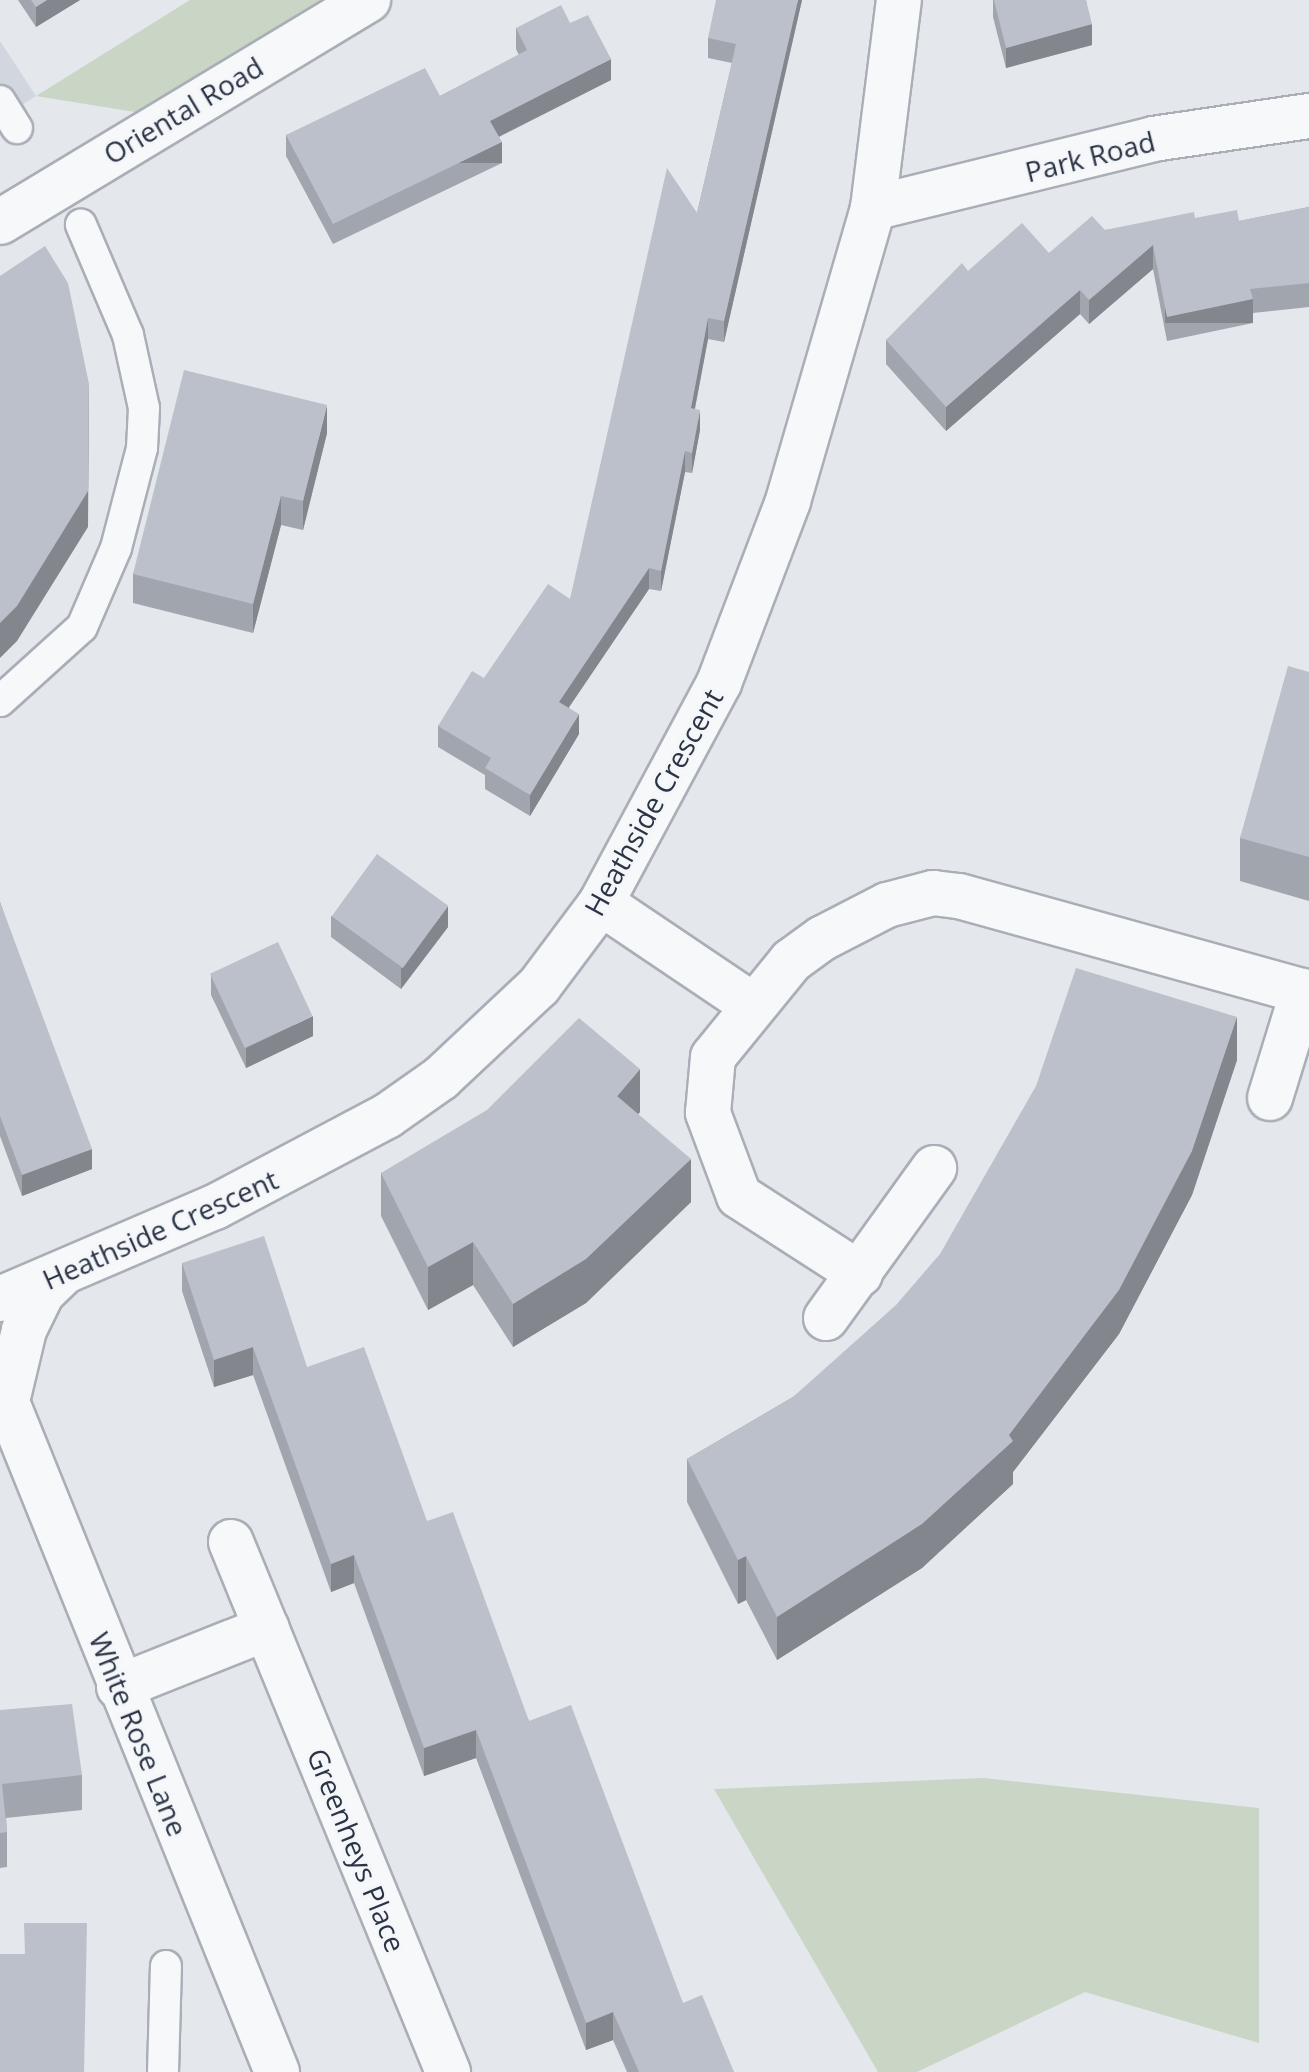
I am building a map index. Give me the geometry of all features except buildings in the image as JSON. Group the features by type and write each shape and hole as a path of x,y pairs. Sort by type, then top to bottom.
{"street":[{"name":"Oriental Road","path":"0,222 368,0"},
{"name":"Heathside Crescent","path":"0,1299 295,1169 387,1116 441,1078 529,997 601,903 719,683 762,579 873,208 899,0"},
{"name":"Park Road","path":"873,208 1153,139 1309,116"},
{"path":"860,1274 766,1219 726,1173 708,1113 713,1057 752,1005 791,961 834,931 933,893 994,902 1306,992 1270,1098"},
{"path":"601,903 752,1005"},
{"path":"826,1318 934,1168"},
{"name":"White Rose Lane","path":"64,1272 42,1293 24,1330 4,1389 119,1687 277,2072"},
{"name":"Greenheys Place","path":"231,1542 448,2072"},
{"path":"119,1687 267,1628"}],"lane":[{"path":"0,101 17,128"},
{"path":"0,701 82,627 116,548 142,448 144,408 128,335 81,225"},
{"path":"163,2072 166,1966"}],"shaded area":[{"path":"0,41 36,96 0,119"}],"green space":[{"path":"190,0 329,0 141,113 36,96"},
{"path":"983,1778 1259,1808 1259,2043 1085,1992 917,2072 878,2072 714,1789"}]}
